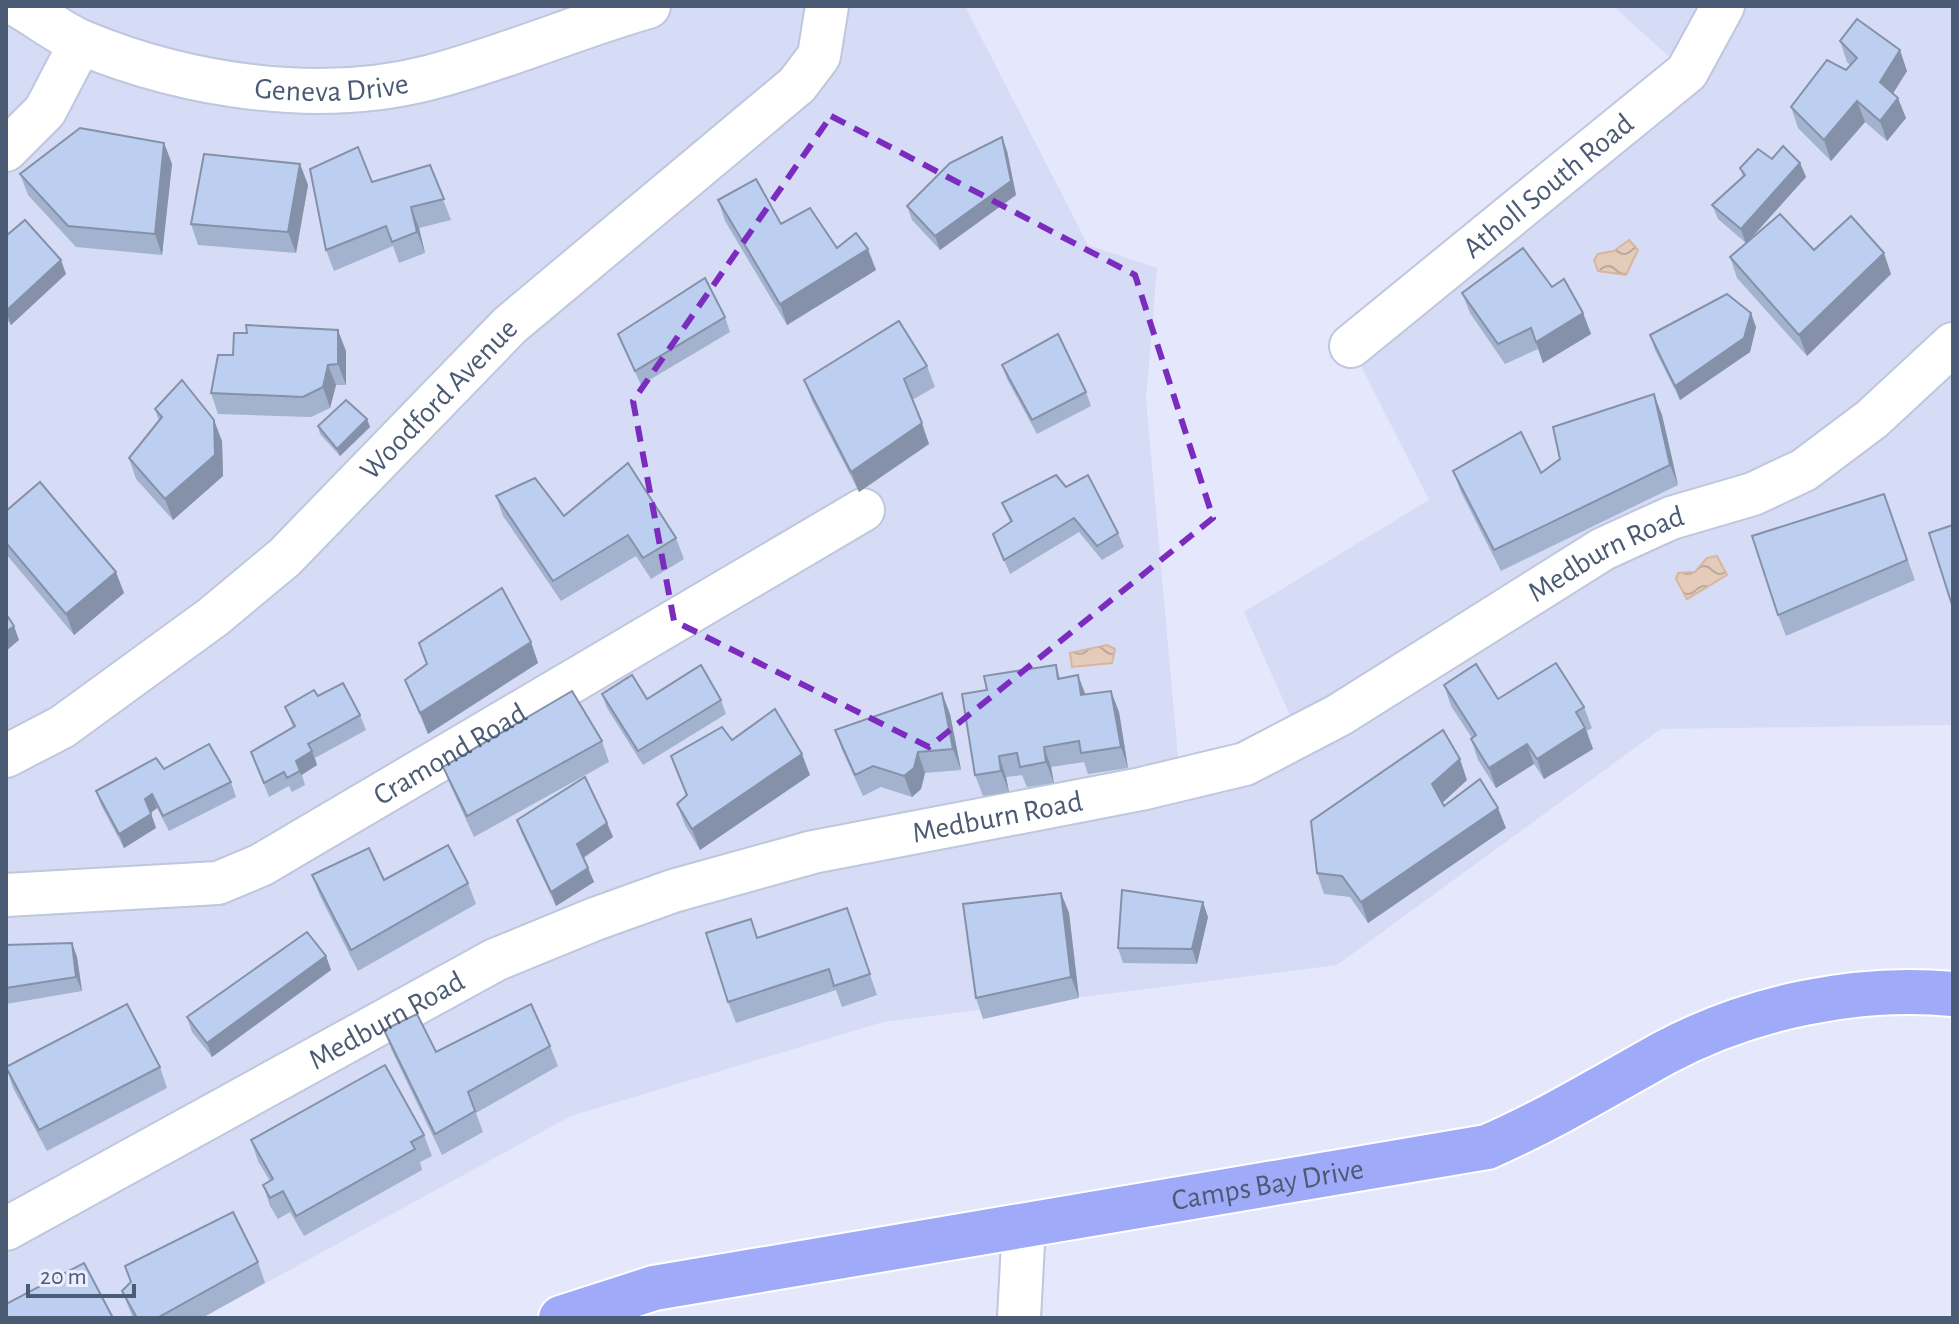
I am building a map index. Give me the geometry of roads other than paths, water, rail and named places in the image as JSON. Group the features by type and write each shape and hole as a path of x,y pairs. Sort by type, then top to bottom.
{"main road":[{"name":"Camps Bay Drive","path":"561,1318 654,1288 1487,1147 1556,1116 1666,1052 1731,1024 1846,995 1953,994"}],"street":[{"name":"Geneva Drive","path":"20,6 81,42 193,78 306,89 362,88 427,78 648,6"},
{"name":"Woodford Avenue","path":"6,756 62,727 213,617 285,557 510,325 797,85 819,56 827,6"},
{"name":"Atholl South Road","path":"1351,346 1687,72 1723,6"},
{"path":"6,150 37,123 81,42"},
{"name":"Medburn Road","path":"6,1229 495,960 595,919 673,891 813,852 1141,789 1245,764 1339,715 1603,549 1671,518 1753,494 1804,470 1872,419 1953,344"},
{"name":"Cramond Road","path":"6,895 218,883 261,865 863,510"},
{"path":"1019,1318 1024,1225"}],"water":[{"path":"1629,240 1638,250 1626,275 1598,271 1594,260 1598,254 1614,251"},
{"path":"1717,556 1727,575 1687,599 1676,579 1678,573 1695,572 1707,558"},
{"path":"1107,645 1115,649 1112,663 1072,667 1070,653"}]}
